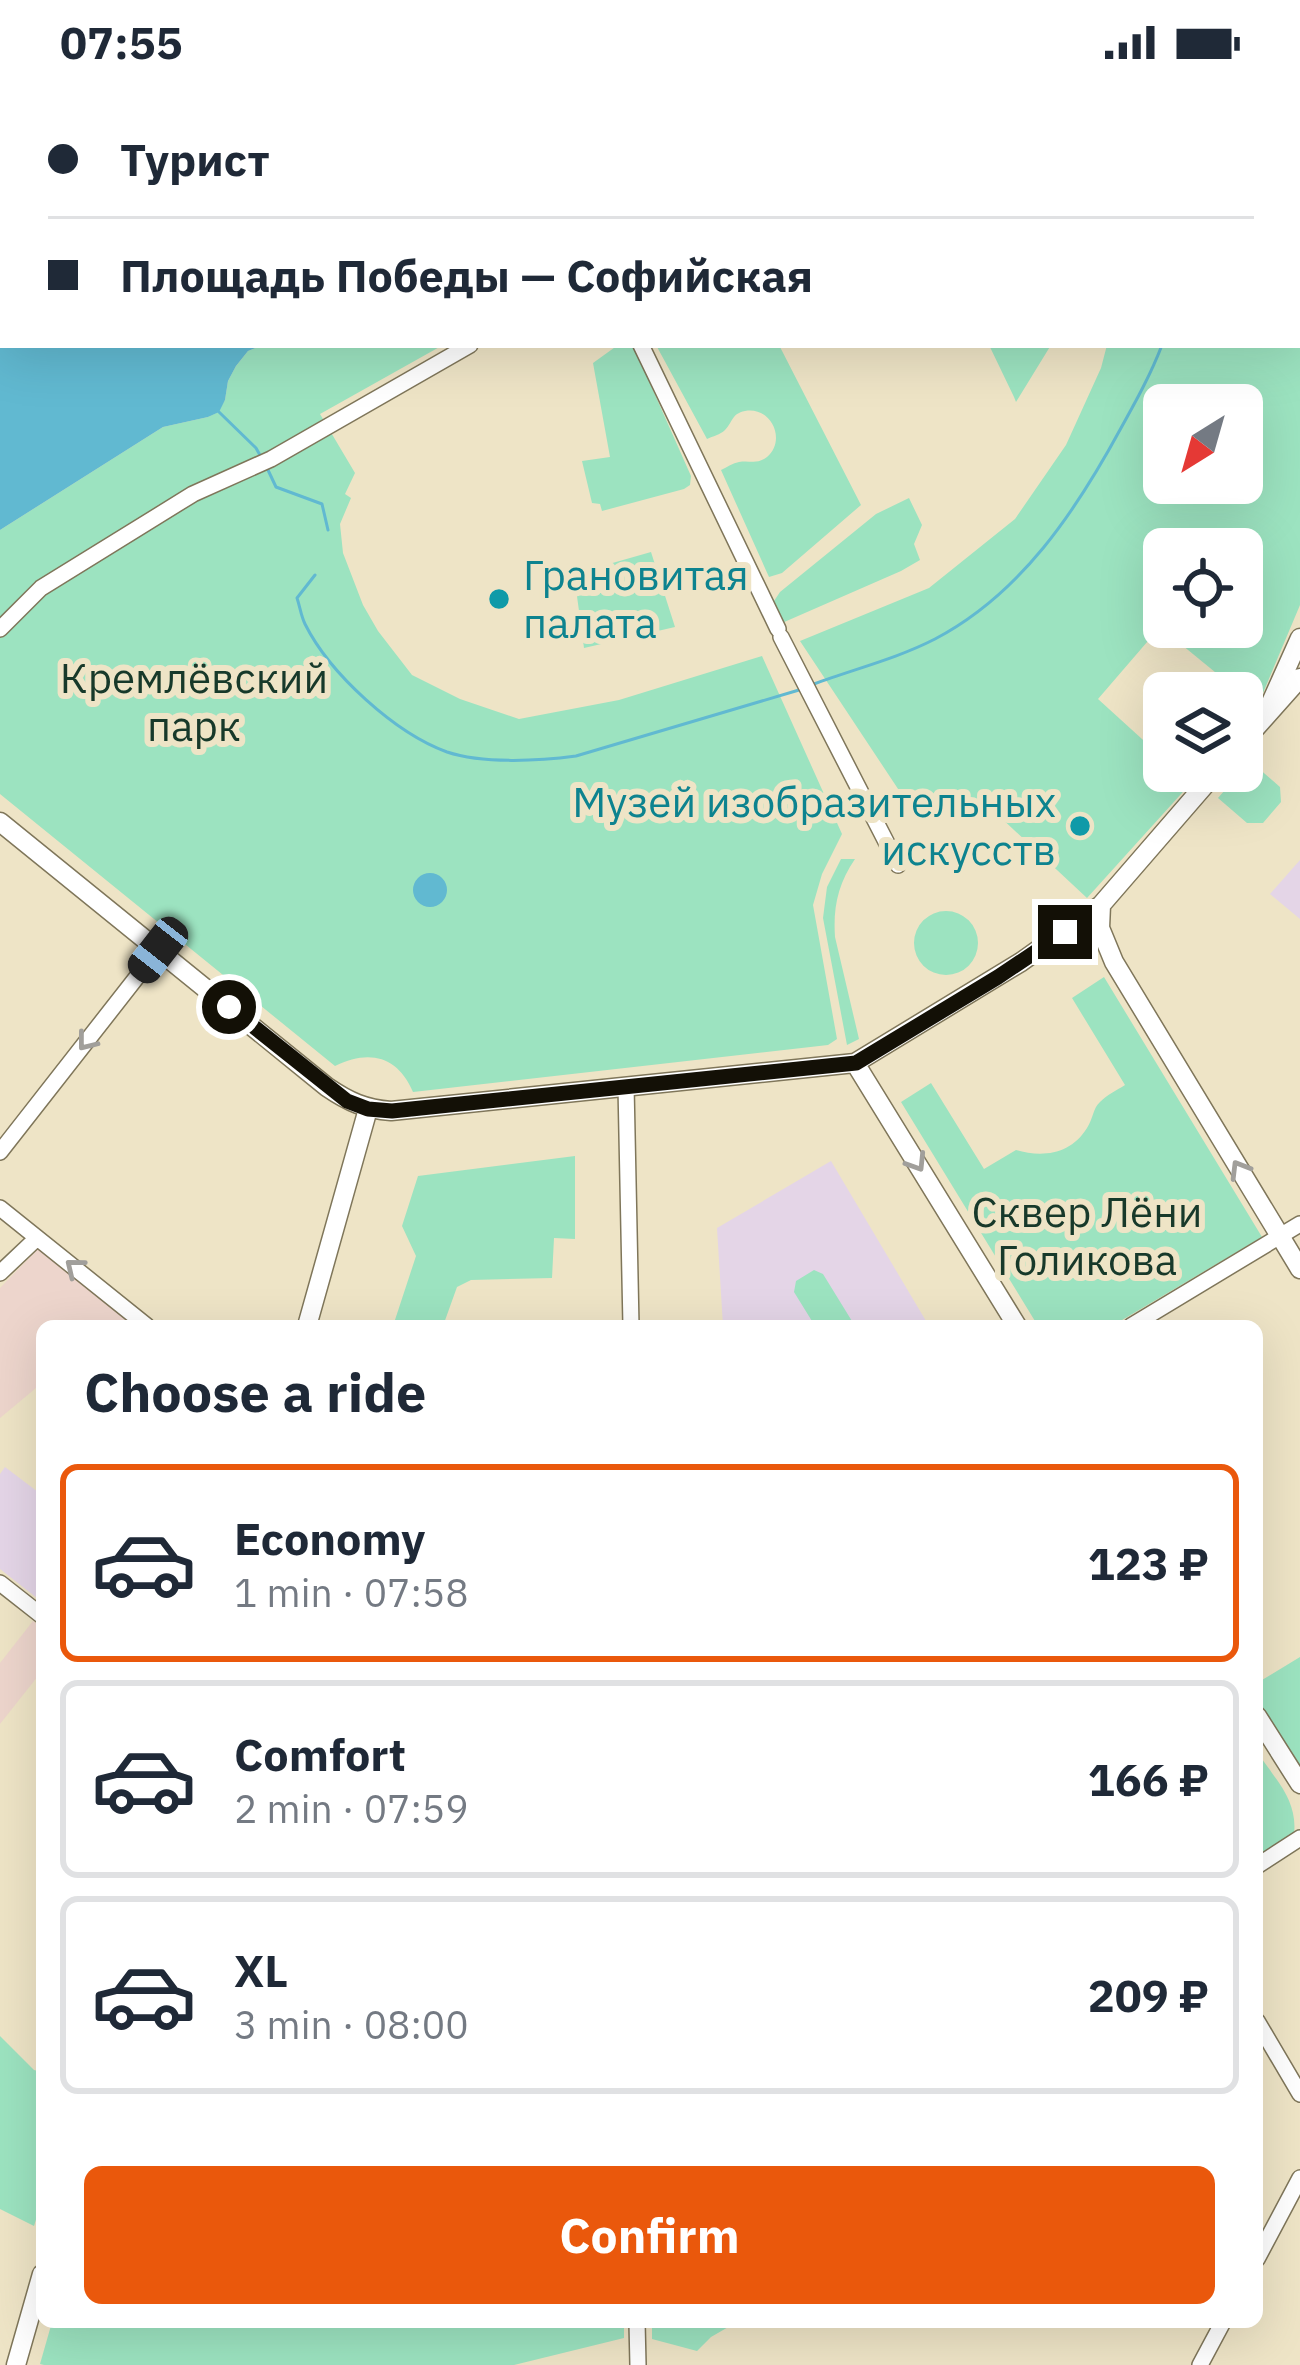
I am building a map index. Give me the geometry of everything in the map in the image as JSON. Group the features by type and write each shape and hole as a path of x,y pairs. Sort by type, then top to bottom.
{"main road":[{"path":"1264,718 1300,638"},
{"path":"1264,718 1300,678"},
{"path":"0,822 328,1087 368,1109 392,1111 856,1063 998,977 1101,905 1199,792"},
{"path":"1101,905 1100,928 1114,962 1300,1269"},
{"path":"1065,932 1087,937 1114,962"},
{"path":"856,1063 1013,1320"},
{"path":"309,1320 368,1109"},
{"path":"1263,1730 1300,1784"},
{"path":"16,2365 36,2295"}],"street":[{"path":"0,629 41,588 193,494 271,459 465,348"},
{"path":"642,348 791,661 898,865"},
{"path":"0,1152 158,950"},
{"path":"626,1086 631,1320"},
{"path":"0,1208 140,1320"},
{"path":"1141,1320 1300,1224"},
{"path":"0,1274 37,1238"},
{"path":"0,1583 36,1611"},
{"path":"1263,1862 1299,1838"},
{"path":"1263,2031 1300,2094"},
{"path":"1263,2248 1300,2178"},
{"path":"637,2328 638,2365"},
{"path":"1200,2365 1220,2328"}],"shaded area":[{"path":"1300,860 1300,919 1270,894"},
{"path":"831,1161 925,1320 723,1320 717,1228"},
{"path":"38,1249 127,1320 36,1320 36,1388 0,1418 0,1288"},
{"path":"5,1467 36,1490 36,1597 0,1569 0,1474"},
{"path":"33,1621 36,1623 36,1679 0,1724 0,1663"}],"green space":[{"name":"Кремлёвский парк","path":"438,348 320,414 355,473 345,494 351,498 340,524 343,553 363,605 412,675 460,699 519,719 619,700 762,656 842,834 813,905 837,1039 828,1045 413,1092 399,1070 381,1059 359,1058 335,1066 0,794 0,530 163,427 218,412 228,381 248,351"},
{"path":"614,348 634,348 691,476 690,485 602,511 600,504 592,503 582,461 610,457 593,363"},
{"path":"658,348 781,348 861,505 782,573 769,577 721,470 767,457 776,442 773,426 762,414 745,411 723,432 707,439"},
{"path":"990,348 1049,348 1016,402"},
{"path":"1106,348 1300,348 1300,605 1263,693 1263,672 1215,672 1186,648 1263,648 1263,528 1143,528 1143,647 1098,699 1143,740 1143,792 1183,792 1087,898 998,815 937,801 910,807 800,641 929,588 1015,519 1066,445"},
{"path":"909,498 922,525 914,544 920,560 782,623 772,604 780,592 876,514"},
{"path":"651,552 675,627 584,648 574,574"},
{"path":"1263,772 1280,787 1281,802 1263,823 1247,823 1218,798 1223,792 1263,792"},
{"path":"841,859 855,859 841,887 835,916 835,937 859,1039 847,1045 823,918 827,887"},
{"path":"946,911 968,921 978,943 968,965 946,975 924,965 914,943 924,921"},
{"name":"Сквер Лёни Голикова","path":"1104,977 1262,1237 1122,1320 1034,1320 901,1102 931,1083 984,1169 1016,1150 1046,1153 1073,1144 1098,1104 1125,1085 1072,998"},
{"path":"575,1156 575,1239 554,1238 552,1278 471,1280 457,1287 445,1320 395,1320 416,1256 402,1226 418,1176"},
{"path":"814,1270 823,1274 851,1320 811,1320 794,1292 796,1281"},
{"path":"1300,1657 1300,1773 1263,1714 1263,1679"},
{"path":"1263,1760 1284,1790 1294,1834 1263,1858"},
{"path":"0,2036 36,2070 34,2226 0,2209"},
{"path":"50,2328 624,2328 624,2338 514,2365 40,2364"},
{"path":"652,2328 727,2328 697,2351 652,2339"}],"water":[{"path":"0,348 256,348 236,366 219,412 163,427 0,530"},
{"path":"430,873 442,878 447,890 442,902 430,907 418,902 413,890 418,878"}],"waterway":[{"path":"814,684 935,639 994,599 1020,574 1085,490 1161,348"},
{"path":"219,412 261,457"},
{"path":"268,470 276,487 322,504 328,530"},
{"path":"315,575 297,598 305,624 330,662 366,700 406,731 461,756 511,760 576,756 799,690"}],"place":[{"name":"Грановитая палата","path":"499,599"},
{"name":"Музей изобразительных искусств","path":"1080,826"}],"route":[{"path":"229,1007 347,1101 392,1111 856,1063 1065,932"}]}
